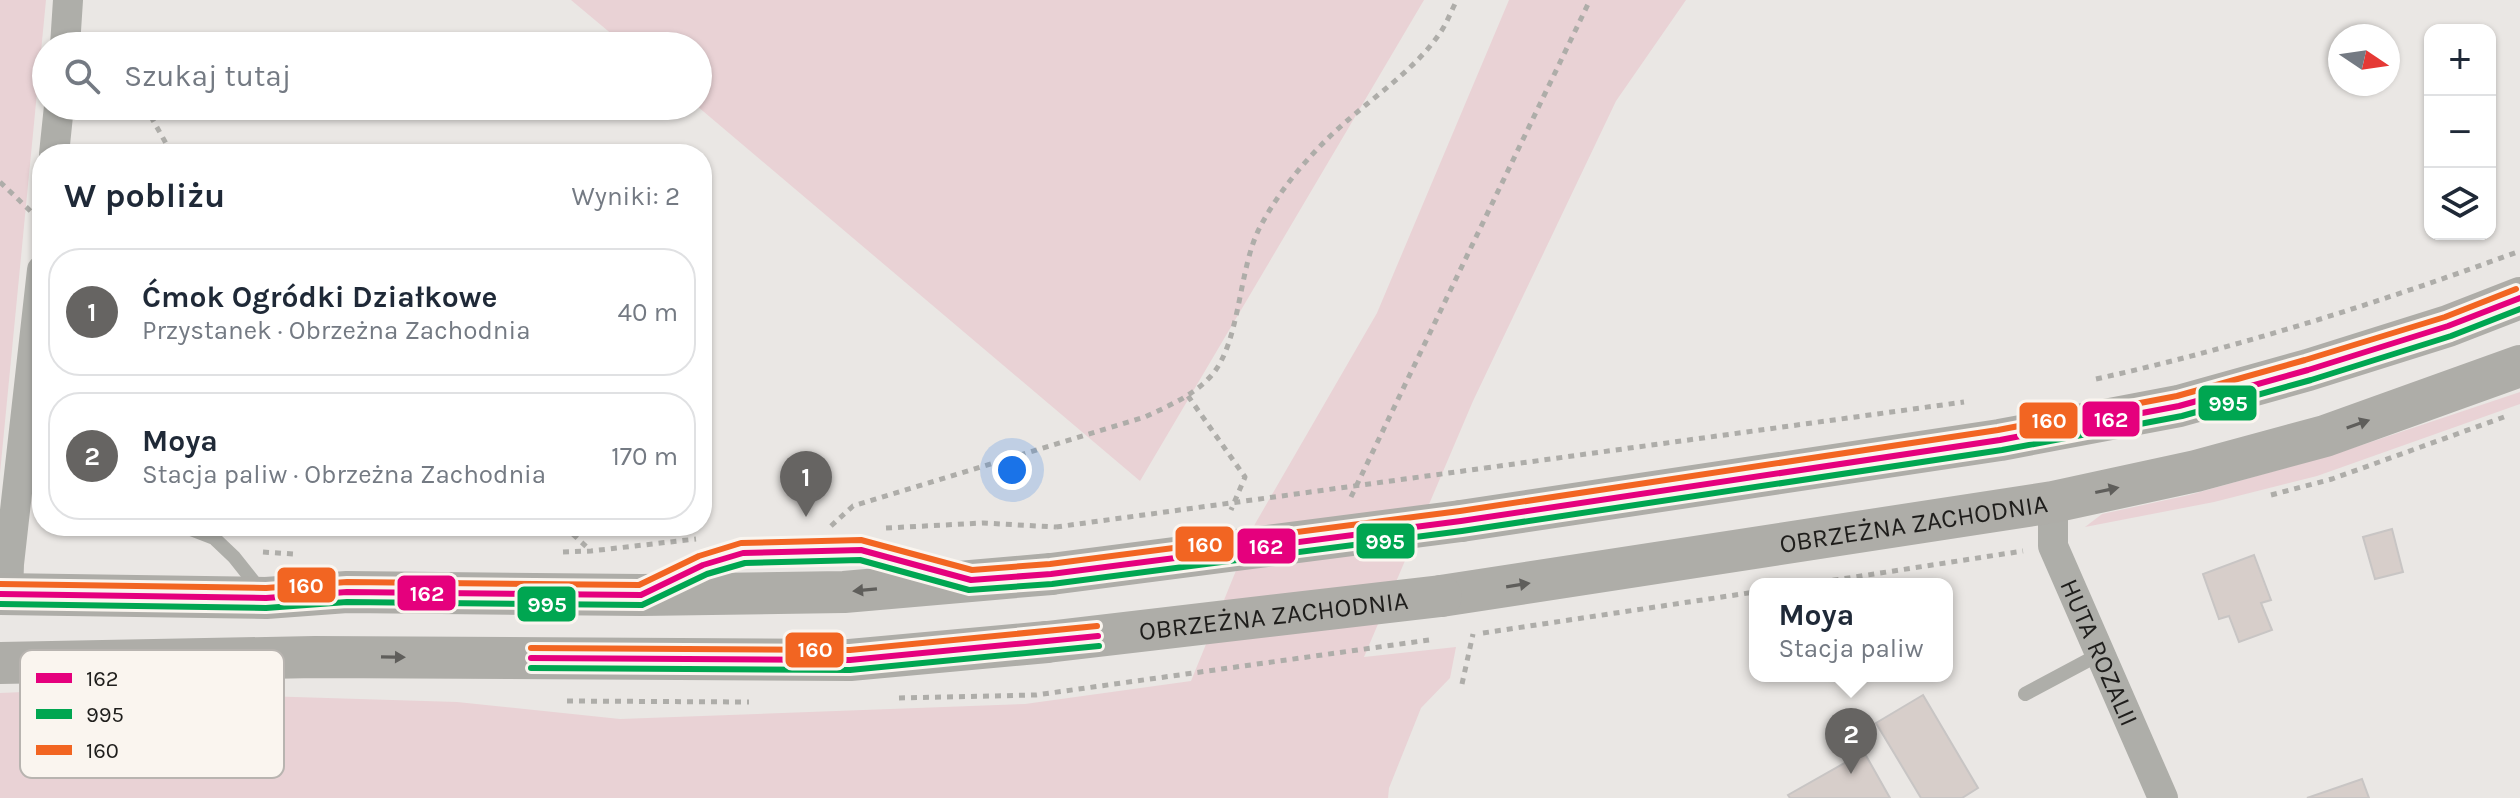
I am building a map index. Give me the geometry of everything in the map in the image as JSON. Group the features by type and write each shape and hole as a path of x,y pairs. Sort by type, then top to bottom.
{"street":[{"path":"66,32 68,0"},
{"path":"55,144 58,120"},
{"path":"32,359 4,594 266,598 347,592 641,595 844,592 1051,574 1461,521 2000,440 2179,406 2448,326 2520,298"},
{"name":"OBRZEŻNA ZACHODNIA","path":"284,658 850,660 1047,642 1441,596 2053,502 2196,471 2325,436 2520,366"},
{"name":"HUTA ROZALII","path":"2053,502 2053,546 2163,798"},
{"name":"OBRZEŻNA ZACHODNIA","path":"0,663 20,663"}],"lane":[{"path":"209,536 234,557 266,598"},
{"path":"2025,694 2100,654"}],"path":[{"path":"839,531 825,531 853,506 1145,417 1188,396 1212,375 1229,344 1239,293 1259,229 1296,172 1346,121 1401,78 1440,33 1457,0"},
{"path":"1348,504 1590,0"},
{"path":"153,120 166,144"},
{"path":"0,182 32,212"},
{"path":"2092,379 2166,363 2295,327 2431,284 2520,251"},
{"path":"1188,396 1245,477 1227,521"},
{"path":"880,529 983,523 1056,527 1972,401"},
{"path":"575,536 591,551"},
{"path":"1458,636 1749,593"},
{"path":"1462,684 1473,634"},
{"path":"1036,695 1442,638"}],"shaded area":[{"path":"0,0 46,0 43,32 32,32 34,120 0,473"},
{"path":"571,0 1424,0 1140,481 712,119 712,32 609,32"},
{"path":"1509,0 1686,0 1616,101 1473,401 1364,657 1456,647 1450,678 1421,708 1389,788 1388,798 0,798 0,693 20,692 20,778 284,778 284,697 457,702 620,719 1025,704 1191,681 1255,524 1377,313"},
{"path":"2520,392 2520,404 2317,476 2214,502 2085,527 2102,514 2189,495 2332,455"}],"building":[{"path":"2392,529 2403,572 2375,579 2363,537"},
{"path":"2254,555 2271,600 2261,603 2272,630 2239,642 2229,616 2219,619 2203,574"},
{"path":"1923,695 1978,788 1962,798 1921,798 1876,723"},
{"path":"1864,752 1890,798 1790,798 1788,795"},
{"path":"2362,779 2369,798 2307,798"}],"transit line":[{"name":"160","path":"0,584 266,588 347,582 639,585 699,556 741,543 861,540 972,570 1050,564 1460,511 1998,430 2177,396 2445,317 2516,289"},
{"name":"162","path":"0,594 266,598 347,592 641,595 703,565 743,553 861,550 971,580 1051,574 1461,521 2000,440 2179,406 2448,326 2520,298"},
{"name":"995","path":"0,604 266,608 347,602 642,605 707,574 745,563 860,560 969,590 1052,584 1462,531 2002,450 2182,416 2451,336 2520,309"},
{"name":"160","path":"531,648 850,650 1097,626"},
{"name":"162","path":"531,658 850,660 1098,636"},
{"name":"995","path":"531,668 850,670 1099,646"}],"place":[{"name":"Ćmok Ogródki Działkowe","path":"806,517"},
{"name":"Moya","path":"1851,774"}]}
